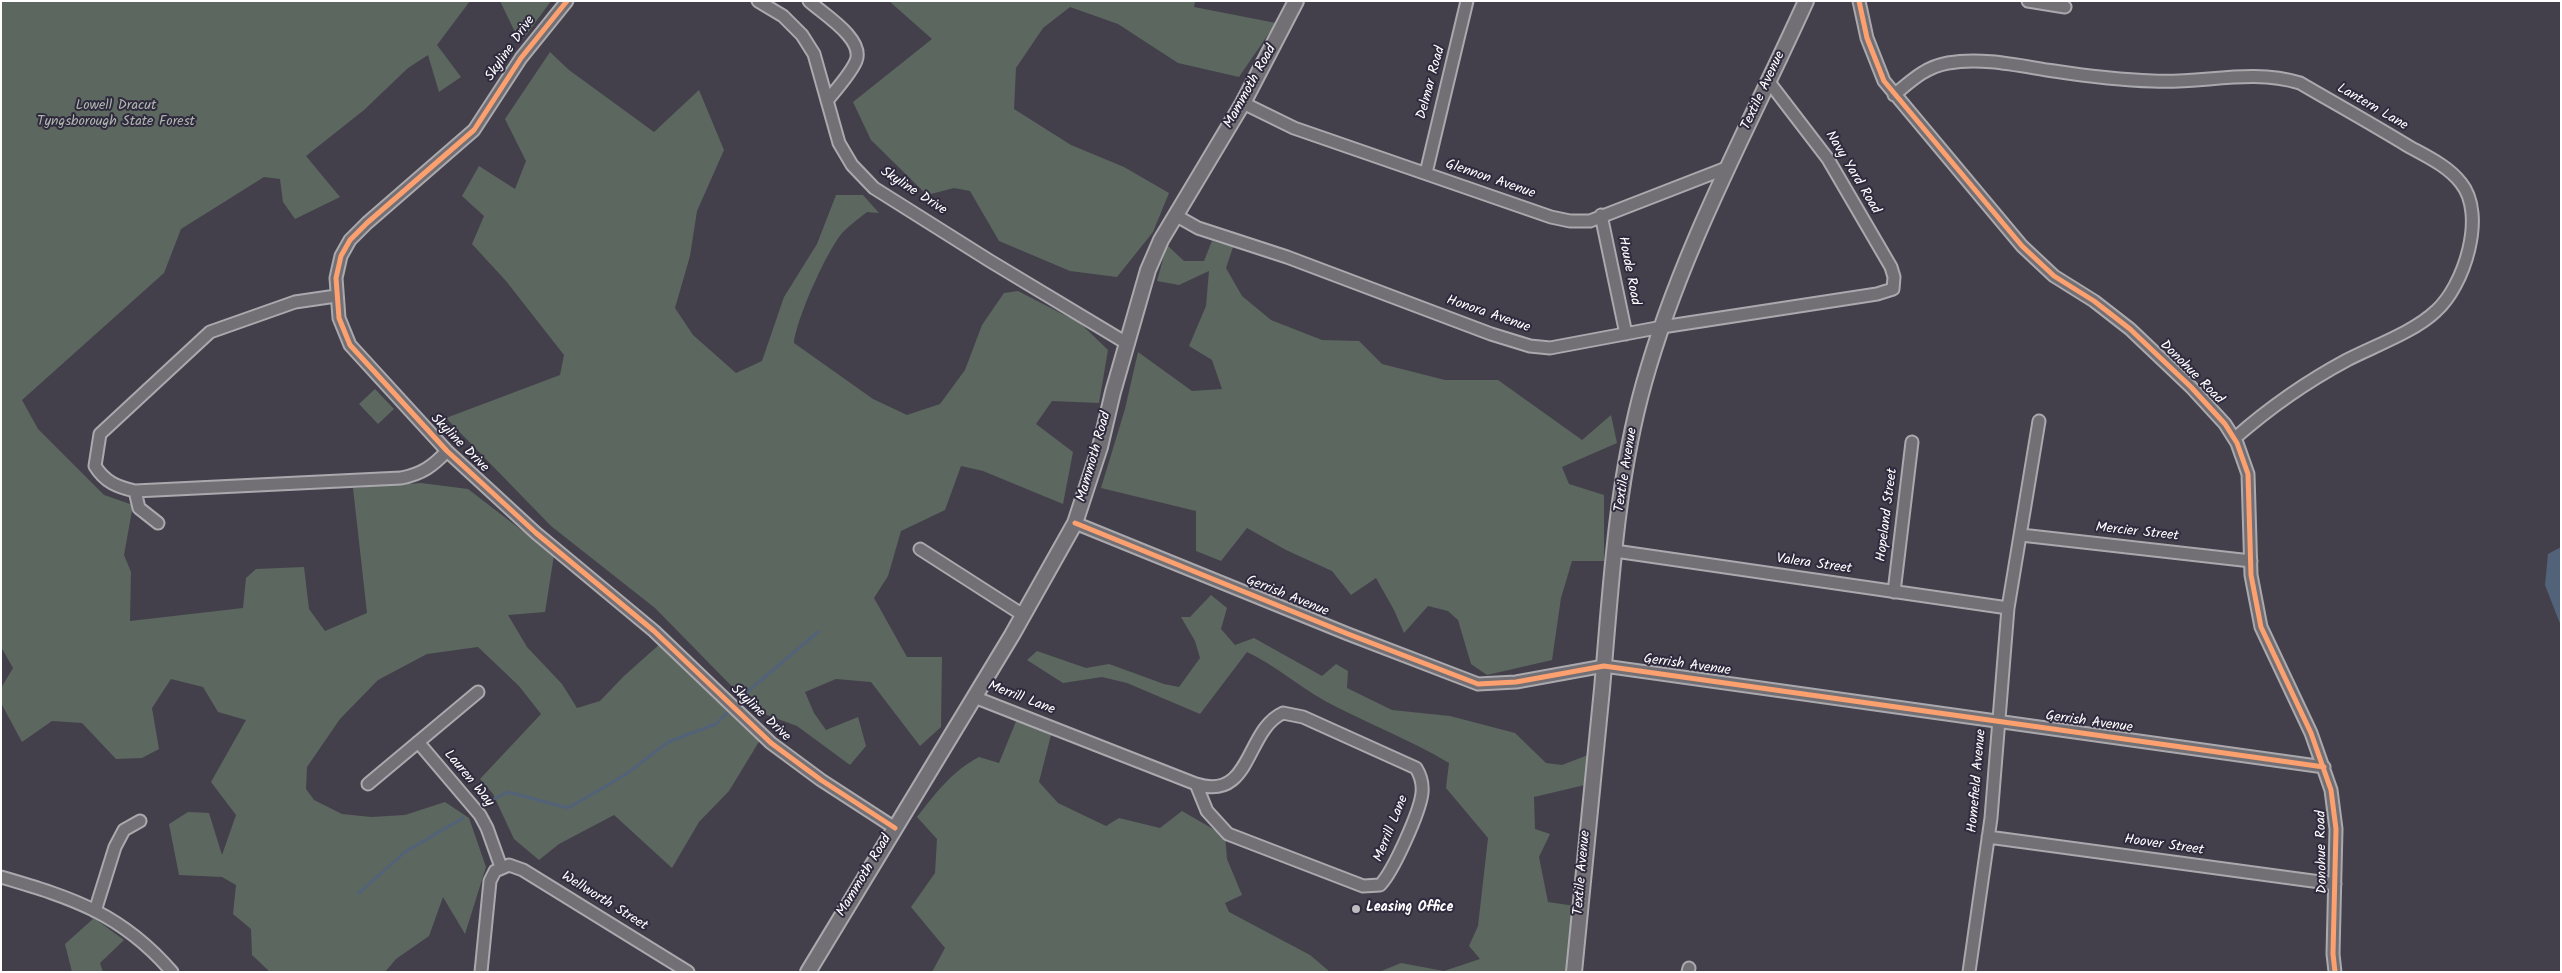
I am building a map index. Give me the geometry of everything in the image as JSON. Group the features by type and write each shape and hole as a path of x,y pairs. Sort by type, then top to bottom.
{"main road":[{"name":"Mammoth Road","path":"808,972 1024,615 1075,523 1100,447 1113,392 1148,270 1175,215 1243,103 1296,1"},
{"name":"Textile Avenue","path":"1574,972 1615,551 1629,448 1644,382 1692,246 1806,1"}],"street":[{"name":"Skyline Drive","path":"567,1 521,58 474,130 367,222 350,240 340,256 336,278 339,318 350,345 447,451 536,533 654,631 771,743 827,784 894,828"},
{"name":"Skyline Drive","path":"758,1 783,16 802,35 814,54 839,143 852,165 874,188 1128,344"},
{"path":"809,1 850,37 857,47 855,63 827,102"},
{"name":"Delmar Road","path":"1426,173 1467,1"},
{"name":"Donohue Road","path":"1860,1 1874,58 1884,81 2032,258 2054,276 2105,309 2130,329 2191,387 2235,438 2248,474 2253,594 2261,627 2311,733 2331,790 2336,829 2334,972"},
{"path":"2028,1 2065,8"},
{"name":"Lantern Lane","path":"1894,95 1920,73 1931,68 1962,62 1998,62 2067,73 2150,81 2171,82 2254,76 2284,78 2300,82 2434,161 2460,182 2469,202 2471,232 2461,273 2445,302 2425,321 2345,361 2297,390 2266,412 2235,438"},
{"name":"Navy Yard Road","path":"1769,82 1828,159 1891,267 1894,287"},
{"name":"Glennon Avenue","path":"1243,103 1294,128 1552,217 1570,221 1590,221 1601,215 1729,167"},
{"name":"Honora Avenue","path":"1175,215 1198,228 1287,258 1515,342 1550,348 1662,327 1877,294 1894,287"},
{"name":"Houde Road","path":"1601,215 1626,334"},
{"name":"Skyline Drive","path":"336,296 296,302 210,332 100,434 95,466 102,478 119,488 135,491 401,478 420,474 435,464 447,451"},
{"name":"Homefield Avenue","path":"1969,972 1988,837 2008,608 2039,421"},
{"name":"Hopeland Street","path":"1894,592 1912,442"},
{"path":"135,491 139,508 158,522"},
{"name":"Gerrish Avenue","path":"1075,523 1348,634 1478,684 1516,682 1604,666 2324,767"},
{"name":"Mercier Street","path":"2021,535 2251,561"},
{"path":"920,549 1024,615"},
{"name":"Valera Street","path":"1615,551 2008,608"},
{"path":"368,784 478,692"},
{"name":"Merrill Lane","path":"974,697 1196,784 1218,787 1230,782 1240,772 1264,730 1272,720 1283,713 1303,717 1416,768 1422,785 1420,803 1391,872 1380,885 1372,886 1353,884 1228,834 1207,811 1196,784"},
{"name":"Lauren Way","path":"418,742 480,815 487,828 501,867"},
{"path":"95,911 115,847 124,830 140,822"},
{"name":"Hoover Street","path":"1988,837 2335,884"},
{"name":"Wellworth Street","path":"501,867 509,865 523,870 688,972"},
{"path":"482,972 490,881 494,871 501,867"},
{"path":"1,877 47,890 95,911 134,933 172,972"}],"green space":[{"name":"Lowell Dracut Tyngsborough State Forest","path":"1,1 470,1 437,45 461,77 439,92 428,55 408,68 364,110 306,156 340,197 295,219 283,202 280,179 264,177 181,229 164,273 22,400 38,429 104,495 133,505 124,555 131,572 130,621 243,608 246,578 256,569 304,567 309,609 325,631 367,613 353,488 421,483 468,489 554,555 545,612 508,615 527,647 562,684 577,708 600,701 624,676 661,643 760,740 729,791 699,822 672,868 614,815 559,844 539,860 514,839 493,794 480,779 541,714 519,686 478,647 427,654 378,680 340,719 307,767 306,789 314,800 342,814 371,817 405,815 445,802 469,818 486,867 465,934 443,897 429,936 396,959 385,972 270,972 252,955 251,929 233,914 236,885 222,877 179,875 169,824 188,812 209,813 222,855 236,815 211,782 246,720 218,712 203,687 171,679 152,708 159,749 142,758 116,759 82,723 52,721 22,742 1,703 1,688 13,668 1,647"},
{"path":"500,1 551,1 524,38 514,30"},
{"path":"889,1 1195,1 1194,7 1276,23 1239,77 1178,63 1118,24 1070,7 1043,28 1016,68 1014,109 1071,145 1124,167 1169,193 1153,232 1117,277 1070,271 999,241 970,191 954,188 927,195 871,140 853,102 932,39"},
{"path":"550,52 569,70 654,132 699,90 724,150 697,211 690,256 675,308 693,335 736,373 762,361 784,297 817,244 836,195 863,195 879,213 867,212 846,229 836,241 806,303 794,343 873,399 907,415 940,404 965,370 982,325 1004,293 1018,291 1080,323 1108,350 1099,403 1052,401 1036,424 1073,452 1063,504 983,471 961,466 945,510 901,531 888,576 874,598 907,657 942,657 941,727 920,746 871,682 836,679 805,692 814,713 826,730 858,717 866,746 850,765 797,726 756,711 655,608 551,526 446,418 560,375 564,355 506,281 472,244 484,216 462,196 479,166 515,189 526,161 505,119"},
{"path":"1212,241 1233,247 1226,268 1242,296 1271,320 1322,340 1359,341 1382,364 1445,380 1498,380 1582,440 1611,415 1617,443 1562,467 1569,484 1604,495 1604,561 1572,561 1561,598 1552,660 1487,675 1471,664 1458,620 1448,611 1428,606 1404,633 1394,610 1376,578 1351,595 1332,571 1286,550 1247,528 1221,561 1196,551 1196,511 1101,488 1125,409 1138,352 1192,391 1222,389 1212,360 1189,346 1206,306 1209,271 1179,285 1157,281 1167,245 1184,261 1204,261"},
{"path":"375,389 394,409 378,424 359,404"},
{"path":"1211,595 1227,608 1221,629 1235,645 1254,638 1322,676 1336,664 1348,671 1347,688 1392,710 1450,716 1515,733 1546,763 1562,765 1588,755 1589,784 1534,797 1535,829 1550,834 1539,857 1548,902 1575,906 1566,972 1379,972 1401,963 1444,971 1480,959 1469,946 1478,926 1488,838 1446,788 1449,763 1419,746 1325,701 1247,652 1200,714 1127,683 1102,677 1063,683 1027,660 1037,651 1086,668 1109,664 1164,684 1179,687 1200,658 1195,641 1181,617 1190,617"},
{"path":"1017,719 1051,735 1039,782 1058,803 1106,826 1119,818 1160,828 1182,811 1225,836 1227,859 1242,895 1225,903 1229,912 1310,955 1330,972 932,972 945,948 911,907 935,873 937,839 917,817 952,776 969,763 979,757 999,763"},
{"path":"94,918 124,940 100,963 103,972 72,972 65,944"}],"water":[{"path":"2561,547 2561,626 2545,585 2548,554"}],"waterway":[{"path":"741,697 818,632"},
{"path":"482,805 508,792 568,808 625,775 668,742 716,724 728,712"},
{"path":"359,893 405,852 463,818"}],"cycle path":[{"path":"567,1 521,58 474,130 350,240 341,256 336,278 339,318 350,345 447,451 536,533 654,631 771,743 821,780 895,828"},
{"path":"1859,1 1867,38 1884,81 2022,246 2054,276 2094,301 2130,329 2191,387 2225,424 2237,443 2248,474 2251,575 2261,627 2311,733 2331,790 2336,829 2333,954 2335,972"},
{"path":"1075,523 1348,634 1478,684 1516,682 1604,666 2324,767"}],"place":[{"name":"Leasing Office","path":"1356,909"}]}
